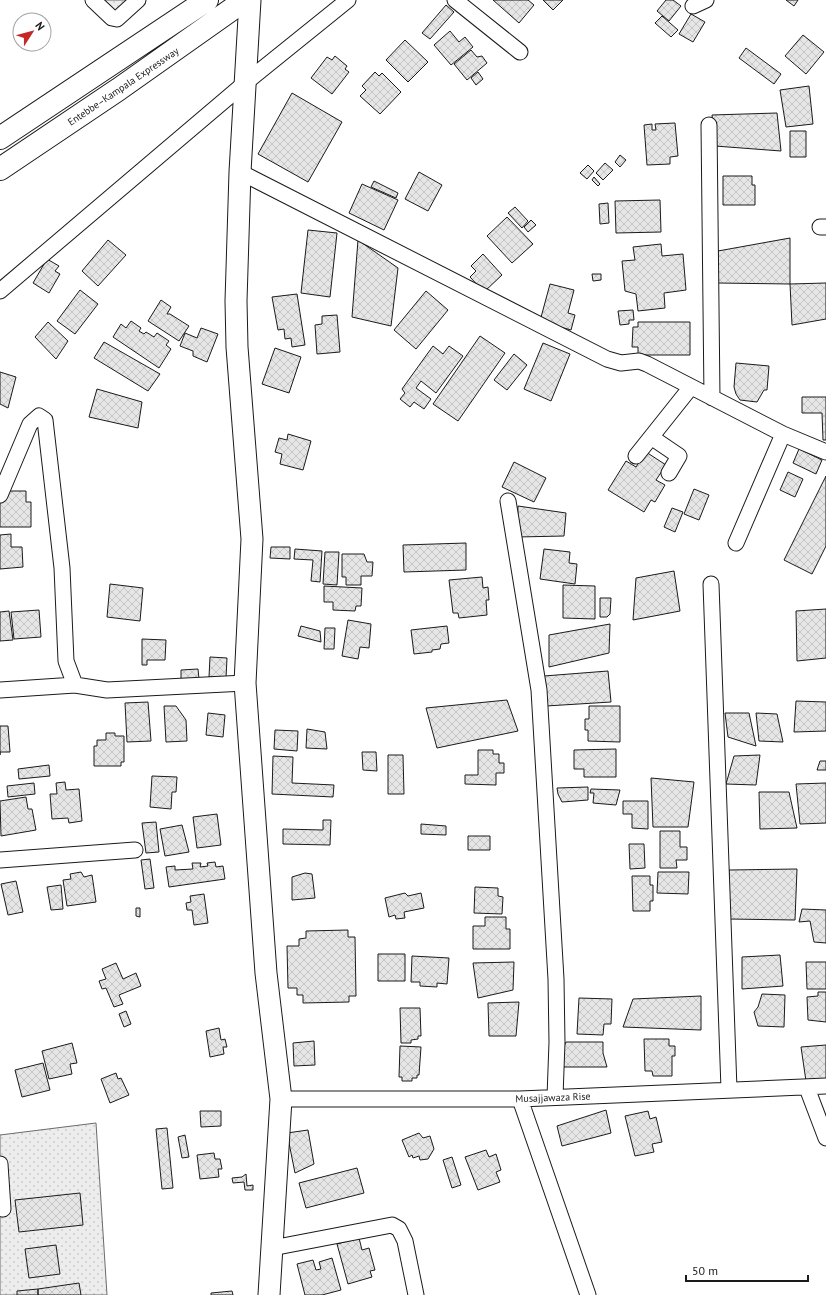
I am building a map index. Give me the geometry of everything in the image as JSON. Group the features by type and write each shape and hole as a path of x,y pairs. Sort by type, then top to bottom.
{"highway":[{"path":"0,138 207,0"},
{"name":"Entebbe–Kampala Expressway","path":"0,169 245,0"}],"street":[{"path":"93,0 112,18 117,18 138,0"},
{"path":"250,0 240,172 236,301 237,347 252,539 245,683 266,973 280,1099 269,1295"},
{"path":"0,291 245,83 348,0"},
{"path":"455,0 520,52"},
{"path":"709,125 712,398"},
{"path":"240,172 607,359 621,363 639,361 647,364 782,434 826,452"},
{"path":"636,456 691,387"},
{"path":"0,495 30,424 39,416 43,417 62,568 66,661 75,684"},
{"path":"736,543 782,434"},
{"path":"651,437 679,456 669,473"},
{"path":"508,501 539,690 556,979 557,1042 555,1097"},
{"path":"711,584 729,1090"},
{"path":"0,690 75,684 107,690 245,683"},
{"path":"0,860 135,850"},
{"name":"Musajjawaza Rise","path":"280,1099 520,1099 826,1086"},
{"path":"807,1088 826,1138"},
{"path":"520,1099 588,1295"},
{"path":"0,1164 3,1209"},
{"path":"272,1248 392,1225 399,1228 405,1241 416,1295"}],"shaded area":[{"path":"94,0 134,0 115,18"},
{"path":"96,1123 107,1295 0,1295 0,1135"}],"building":[{"path":"493,0 528,0 534,5 519,23"},
{"path":"543,0 563,0 553,10"},
{"path":"666,0 673,0 681,6 669,21 657,11"},
{"path":"786,0 798,0 794,6"},
{"path":"446,5 454,12 430,39 422,33"},
{"path":"691,14 705,22 693,42 679,34"},
{"path":"662,16 678,30 671,37 655,23"},
{"path":"450,31 459,42 465,37 473,47 451,65 434,45"},
{"path":"803,35 824,52 806,74 785,56"},
{"path":"405,40 428,62 408,82 386,60"},
{"path":"746,48 781,74 774,84 739,58"},
{"path":"471,50 477,57 482,56 487,63 467,80 454,64"},
{"path":"335,56 347,66 345,69 349,72 332,94 311,78 327,57 332,60"},
{"path":"375,72 379,76 382,73 401,92 380,114 360,96 366,90 362,86"},
{"path":"478,72 483,79 476,85 471,78"},
{"path":"809,86 813,124 786,127 780,90"},
{"path":"292,93 342,122 308,182 258,154"},
{"path":"777,113 781,151 715,146 712,115"},
{"path":"675,123 678,156 670,157 670,164 647,165 644,125 652,124 652,130 656,130 655,124"},
{"path":"790,131 806,131 806,157 790,157"},
{"path":"620,155 626,160 620,167 615,162"},
{"path":"605,163 613,170 603,180 596,173"},
{"path":"588,165 594,171 587,179 580,173"},
{"path":"419,172 442,185 428,211 405,199"},
{"path":"723,176 752,176 752,185 755,185 755,205 723,205"},
{"path":"594,177 600,184 598,186 592,180"},
{"path":"374,181 398,193 396,198 371,187"},
{"path":"362,184 398,200 384,230 349,213"},
{"path":"660,200 661,232 616,233 615,201"},
{"path":"608,203 609,223 600,224 599,204"},
{"path":"515,207 528,221 522,228 508,213"},
{"path":"507,217 533,244 512,263 487,236"},
{"path":"531,220 536,225 528,232 524,227"},
{"path":"308,230 337,233 330,297 301,293"},
{"path":"790,238 790,284 717,283 718,251"},
{"path":"108,240 126,255 98,286 82,271"},
{"path":"358,240 398,268 391,326 352,317"},
{"path":"661,244 662,256 683,254 686,290 664,293 665,308 638,311 636,294 625,291 622,261 635,260 633,247"},
{"path":"483,254 502,275 484,292 470,277 476,271 471,266"},
{"path":"47,259 59,266 55,271 60,274 49,293 33,283"},
{"path":"592,274 601,274 601,280 593,281"},
{"path":"826,283 826,319 792,325 790,284"},
{"path":"550,284 574,290 568,313 575,315 571,330 540,321"},
{"path":"80,290 98,304 75,334 57,321"},
{"path":"426,291 448,310 416,349 394,330"},
{"path":"297,294 305,345 292,347 291,338 285,339 284,329 278,330 272,297"},
{"path":"161,300 171,307 167,314 170,314 189,326 179,341 148,321"},
{"path":"633,310 634,320 629,320 629,324 620,325 618,311"},
{"path":"337,315 340,352 317,354 315,325 322,324 322,316"},
{"path":"131,321 141,328 139,331 144,334 146,332 154,337 157,333 169,341 166,345 171,349 159,368 113,337 121,324 126,328"},
{"path":"48,322 68,341 56,359 35,337"},
{"path":"638,322 690,322 690,355 638,355 638,347 632,347 633,327 638,327"},
{"path":"201,328 218,334 207,362 193,356 193,351 180,346 185,333 197,338"},
{"path":"480,336 505,353 458,421 433,404"},
{"path":"104,342 160,374 148,391 94,358"},
{"path":"543,343 570,354 551,401 524,389"},
{"path":"433,346 443,354 449,346 463,356 436,393 421,381 416,388 431,399 424,409 414,402 410,407 400,399 405,393 402,389"},
{"path":"275,348 301,357 289,393 262,384"},
{"path":"514,354 527,365 507,390 494,380"},
{"path":"736,363 769,366 767,390 764,390 757,402 740,400 736,394 734,387"},
{"path":"0,372 16,377 8,408 0,404"},
{"path":"97,389 142,402 138,428 89,417"},
{"path":"802,397 826,397 826,440 823,440 822,413 802,413"},
{"path":"288,434 311,441 303,470 280,464 282,454 275,452 279,438 287,440"},
{"path":"799,449 822,460 816,474 793,463"},
{"path":"646,452 666,465 656,480 665,485 655,502 651,500 644,512 608,490 626,461 636,467"},
{"path":"514,462 546,478 534,502 502,487"},
{"path":"788,472 803,479 795,497 780,490"},
{"path":"826,476 826,546 812,574 784,560"},
{"path":"694,489 709,495 699,520 684,514"},
{"path":"0,491 26,491 26,502 31,502 31,527 0,527"},
{"path":"518,506 566,513 564,536 517,537"},
{"path":"672,508 683,512 675,532 664,527"},
{"path":"11,534 11,547 22,547 23,567 0,569 0,535"},
{"path":"466,543 466,570 404,572 403,545"},
{"path":"271,547 290,547 290,559 270,558"},
{"path":"295,549 322,551 320,582 311,581 313,560 294,559"},
{"path":"544,549 570,552 569,563 577,564 575,584 540,579"},
{"path":"325,552 339,552 337,585 323,584"},
{"path":"342,554 364,554 367,562 373,562 372,576 361,576 361,585 346,585 346,577 342,577"},
{"path":"674,571 680,611 633,620 636,578"},
{"path":"482,577 483,588 488,587 489,600 486,600 487,615 459,618 458,613 453,613 449,580"},
{"path":"110,584 143,588 140,621 107,617"},
{"path":"563,585 595,586 595,619 563,618"},
{"path":"324,586 362,588 361,606 356,606 355,611 333,610 333,602 324,602"},
{"path":"600,598 611,598 610,614 607,617 600,617"},
{"path":"826,609 826,658 797,661 796,611"},
{"path":"39,610 41,637 14,639 11,612"},
{"path":"9,611 13,640 0,641 0,612"},
{"path":"348,620 371,624 369,648 360,647 358,659 342,656"},
{"path":"610,624 609,653 549,667 549,635"},
{"path":"301,626 320,631 321,642 298,636"},
{"path":"447,626 449,643 441,644 440,649 432,650 432,652 414,654 411,630"},
{"path":"325,628 335,628 334,649 324,649"},
{"path":"142,639 166,640 165,660 147,660 147,665 142,665"},
{"path":"210,657 227,658 226,678 209,677"},
{"path":"198,669 199,679 181,680 181,670"},
{"path":"608,671 611,702 546,706 544,676"},
{"path":"507,700 518,731 437,748 426,708"},
{"path":"796,701 826,702 826,731 794,732"},
{"path":"148,702 151,741 127,742 125,703"},
{"path":"164,706 176,706 186,720 187,741 166,742"},
{"path":"589,706 620,706 620,742 588,741 588,730 585,730 585,719 589,719"},
{"path":"208,713 225,715 223,737 206,735"},
{"path":"725,713 749,713 756,746 728,737"},
{"path":"756,713 777,714 783,742 759,741"},
{"path":"0,726 8,726 10,752 0,752"},
{"path":"307,729 325,732 327,749 306,748"},
{"path":"275,730 298,731 297,751 274,749"},
{"path":"106,733 115,733 115,736 124,736 124,762 121,762 121,766 94,766 94,746 97,746 97,740 106,740"},
{"path":"616,749 616,777 584,777 584,769 574,769 574,750"},
{"path":"478,750 493,750 493,754 499,754 499,763 504,763 504,773 496,773 496,785 465,784 465,775 478,775"},
{"path":"362,752 376,752 377,771 363,770"},
{"path":"388,755 403,755 404,794 388,794"},
{"path":"760,755 756,785 726,784 734,756"},
{"path":"273,756 293,757 292,783 334,785 333,797 272,794"},
{"path":"820,761 826,761 826,770 817,770"},
{"path":"49,765 50,776 19,779 18,769"},
{"path":"152,776 177,777 176,792 172,792 171,809 150,807"},
{"path":"651,778 694,782 688,827 653,827"},
{"path":"65,782 66,790 79,789 82,821 69,823 68,818 52,819 50,794 57,794 56,783"},
{"path":"34,783 35,794 8,797 7,786"},
{"path":"826,783 826,823 800,824 796,784"},
{"path":"588,787 588,800 562,802 557,788"},
{"path":"591,789 620,790 616,805 593,803 594,793 590,793"},
{"path":"759,792 789,792 797,828 760,829"},
{"path":"26,797 28,809 32,809 36,830 1,836 0,801"},
{"path":"623,801 648,801 648,829 632,828 632,814 623,814"},
{"path":"217,814 221,845 197,848 193,817"},
{"path":"323,820 331,820 330,845 283,844 283,829 323,830"},
{"path":"156,822 159,852 146,853 142,823"},
{"path":"421,824 446,826 446,835 421,834"},
{"path":"182,825 189,852 165,856 160,829"},
{"path":"660,831 680,831 680,847 687,847 687,860 676,860 677,868 660,868"},
{"path":"468,836 490,836 490,850 468,850"},
{"path":"629,844 644,844 645,868 630,869"},
{"path":"150,859 154,888 145,889 141,860"},
{"path":"215,862 216,867 223,866 225,879 169,887 166,867 175,866 175,870 193,869 192,863 201,863 200,867 208,866 207,863"},
{"path":"797,869 795,920 729,919 729,870"},
{"path":"81,872 84,877 92,875 96,902 67,906 63,880 71,879 70,874"},
{"path":"658,872 689,872 688,894 657,893"},
{"path":"305,873 312,874 315,898 292,900 292,877"},
{"path":"632,876 650,876 650,885 653,885 653,901 650,901 650,911 633,911"},
{"path":"16,881 23,912 8,915 1,884"},
{"path":"61,885 63,909 51,910 47,887"},
{"path":"475,887 498,888 498,896 503,897 502,914 474,913"},
{"path":"405,893 408,896 421,893 424,908 404,912 405,918 396,919 395,915 389,917 385,898"},
{"path":"204,894 208,923 194,925 192,910 187,910 186,903 191,902 190,896"},
{"path":"136,908 140,908 140,917 136,916"},
{"path":"802,909 826,910 826,943 814,942 810,921 799,922"},
{"path":"485,917 506,917 506,929 510,929 510,949 473,949 473,926 485,926"},
{"path":"348,930 348,937 355,937 356,996 349,996 349,1002 303,1003 303,995 297,995 297,988 288,988 287,946 299,946 299,939 306,938 306,931"},
{"path":"378,954 405,954 405,981 378,981"},
{"path":"780,955 783,986 742,989 742,957"},
{"path":"412,956 449,958 447,984 437,983 437,987 420,986 420,982 411,982"},
{"path":"514,962 513,990 478,998 473,963"},
{"path":"806,962 826,962 826,989 807,989"},
{"path":"116,963 123,979 136,973 141,986 119,995 123,1004 114,1007 106,988 102,989 99,981 106,979 102,969"},
{"path":"818,992 826,992 826,1022 808,1020 807,997 818,996"},
{"path":"762,994 785,995 784,1027 758,1026 754,1012 758,1007"},
{"path":"701,996 701,1030 623,1027 633,999"},
{"path":"579,998 612,999 611,1024 604,1024 603,1035 577,1034"},
{"path":"519,1002 516,1036 489,1036 488,1003"},
{"path":"400,1008 420,1008 421,1036 418,1036 418,1039 411,1040 411,1043 401,1043"},
{"path":"126,1011 131,1024 124,1027 119,1014"},
{"path":"219,1028 221,1040 225,1039 227,1047 223,1047 224,1054 210,1057 206,1031"},
{"path":"644,1039 669,1039 669,1046 675,1046 675,1056 672,1056 672,1076 653,1076 652,1071 645,1071"},
{"path":"314,1041 315,1065 294,1066 293,1043"},
{"path":"566,1042 603,1042 603,1053 607,1067 564,1067 560,1055"},
{"path":"72,1043 77,1063 70,1064 72,1074 49,1079 42,1051"},
{"path":"826,1045 826,1086 807,1088 801,1047"},
{"path":"400,1046 421,1047 419,1075 417,1075 417,1078 412,1078 412,1081 402,1081 402,1077 399,1077"},
{"path":"43,1063 50,1090 22,1097 15,1070"},
{"path":"116,1073 118,1079 121,1078 129,1095 110,1103 101,1079"},
{"path":"606,1110 611,1133 562,1146 557,1126"},
{"path":"200,1111 221,1111 221,1126 201,1127"},
{"path":"648,1111 650,1119 656,1117 662,1142 652,1144 654,1152 635,1156 625,1116"},
{"path":"167,1128 173,1188 162,1189 156,1129"},
{"path":"308,1130 314,1164 295,1173 287,1133"},
{"path":"419,1133 423,1138 430,1136 434,1149 428,1159 420,1160 419,1156 413,1158 412,1155 409,1157 402,1140"},
{"path":"185,1135 189,1157 182,1158 178,1137"},
{"path":"486,1150 489,1157 496,1154 501,1170 496,1172 500,1182 478,1190 465,1157"},
{"path":"214,1153 215,1159 220,1159 222,1169 218,1169 219,1177 200,1179 197,1155"},
{"path":"452,1157 461,1185 452,1188 443,1160"},
{"path":"357,1168 364,1193 306,1208 299,1183"},
{"path":"246,1174 247,1186 253,1185 253,1190 245,1190 244,1182 233,1183 232,1178 242,1177"},
{"path":"80,1193 83,1225 19,1232 15,1200"},
{"path":"359,1238 362,1250 369,1248 375,1270 370,1271 372,1277 348,1284 337,1244"},
{"path":"56,1245 60,1274 29,1278 25,1249"},
{"path":"332,1258 341,1290 322,1295 305,1295 297,1264 313,1260 316,1270 321,1269 319,1262"},
{"path":"79,1283 81,1295 38,1295 38,1289"},
{"path":"38,1289 38,1295 17,1295 17,1291"},
{"path":"232,1291 233,1295 211,1295 211,1293"}]}
